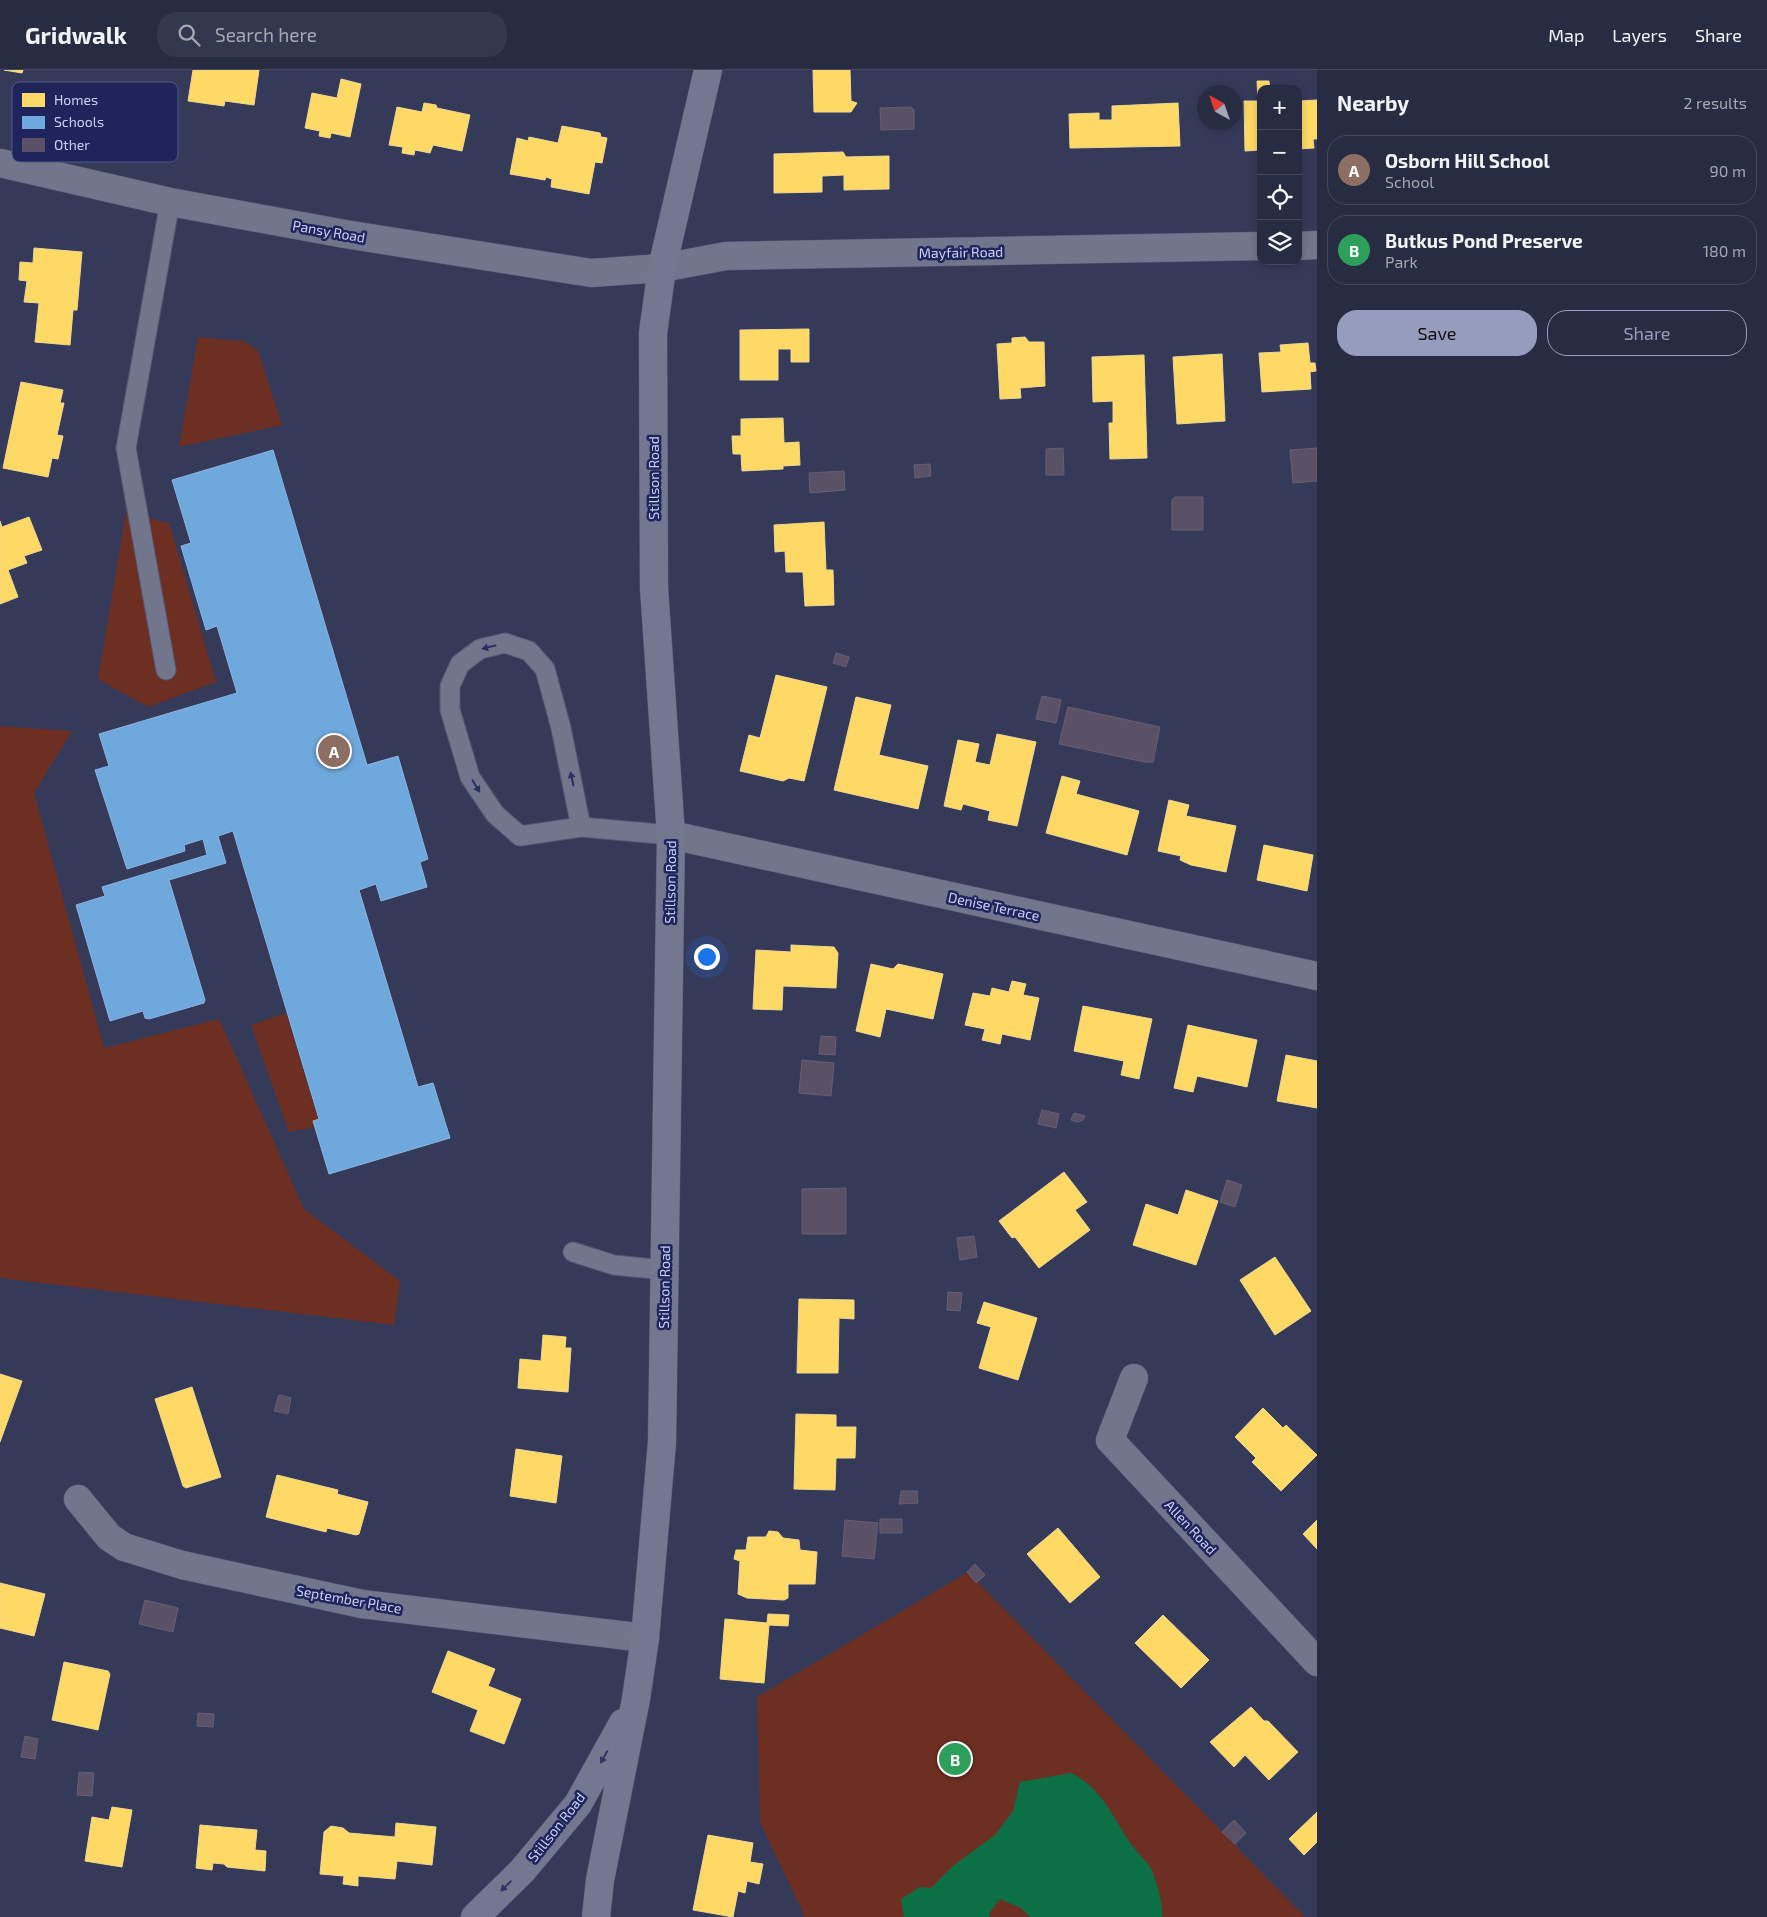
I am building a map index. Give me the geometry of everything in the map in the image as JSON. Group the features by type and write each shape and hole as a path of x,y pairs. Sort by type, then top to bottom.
{"main road":[{"name":"Stillson Road","path":"596,1917 600,1880 636,1700 645,1638 662,1442 671,835 654,588 653,332 662,268 708,70"},
{"name":"Stillson Road","path":"475,1917 522,1871 578,1804 636,1700"}],"street":[{"name":"Pansy Road","path":"0,163 170,202 345,234 592,273 662,268"},
{"path":"1302,246 1317,245"},
{"name":"Mayfair Road","path":"662,268 726,256 1257,246"},
{"name":"Denise Terrace","path":"671,835 1317,976"},
{"name":"Allen Road","path":"1134,1378 1110,1440 1317,1662"},
{"name":"September Place","path":"78,1499 109,1537 124,1547 182,1565 362,1604 645,1638"}],"lane":[{"path":"166,670 126,448 170,202"},
{"path":"581,827 561,728 545,669 529,651 513,645 505,643 480,649 460,664 450,686 450,710 470,777 495,814 520,836 581,827 671,835"},
{"path":"573,1252 614,1265 664,1270"}],"shaded area":[{"path":"198,337 244,341 258,351 282,425 179,447"},
{"path":"126,513 169,523 216,682 148,707 98,679"},
{"path":"0,726 72,731 34,793 104,1048 219,1019 304,1209 400,1281 394,1325 0,1278"},
{"path":"286,1013 318,1119 313,1121 314,1127 289,1132 251,1025"},
{"path":"968,1572 1305,1917 805,1917 760,1822 757,1697"},
{"path":"1071,1773 1082,1779 1100,1796 1134,1848 1149,1866 1159,1893 1162,1917 1030,1917 1021,1908 1000,1899 990,1912 989,1917 904,1917 901,1899 920,1887 931,1888 954,1865 995,1835 1013,1811 1020,1782"}],"building: Homes":[{"path":"4,70 23,70 22,73"},
{"path":"193,70 259,70 254,105 225,101 224,106 188,101"},
{"path":"813,70 850,70 851,101 857,103 851,112 814,112"},
{"path":"341,79 361,84 350,137 331,133 330,138 319,136 320,131 305,128 312,93 337,98"},
{"path":"1257,81 1269,81 1270,85 1257,85"},
{"path":"1317,100 1317,139 1313,139 1314,148 1302,149 1302,101"},
{"path":"1244,101 1257,101 1257,150 1245,151"},
{"path":"424,103 436,105 437,108 470,115 462,151 433,145 430,153 415,150 414,155 402,153 403,147 389,145 397,107 422,112"},
{"path":"1178,103 1180,146 1070,148 1069,114 1099,113 1099,120 1112,120 1112,106"},
{"path":"562,126 600,133 601,137 607,138 602,163 595,162 589,194 551,187 552,179 546,177 545,180 510,174 517,138 528,141 529,137 558,143"},
{"path":"843,152 846,157 889,156 889,189 844,190 844,175 822,176 822,192 774,193 774,154"},
{"path":"34,248 82,252 77,310 73,310 70,345 35,342 39,303 24,302 27,281 19,280 20,262 33,263"},
{"path":"809,329 809,362 791,362 791,349 778,349 778,380 740,380 740,330"},
{"path":"1025,337 1029,342 1044,342 1045,386 1020,388 1021,398 1000,399 997,344 1012,343 1012,338"},
{"path":"1308,343 1310,363 1315,363 1316,371 1310,372 1311,389 1262,392 1259,353 1281,352 1280,345"},
{"path":"1222,354 1225,421 1177,424 1173,357"},
{"path":"1144,355 1147,458 1110,459 1109,423 1113,423 1113,401 1093,402 1092,357"},
{"path":"21,382 63,390 60,403 64,403 57,435 63,436 58,459 52,458 48,477 3,468"},
{"path":"783,418 784,443 799,442 800,465 783,466 783,469 742,471 741,454 733,454 732,436 741,436 741,419"},
{"path":"29,517 42,550 24,556 27,563 8,570 18,597 0,604 0,521 2,527"},
{"path":"824,522 826,570 833,570 834,605 805,606 803,572 786,572 785,551 775,552 774,525"},
{"path":"776,675 827,687 804,781 789,778 783,781 740,771 749,735 760,738"},
{"path":"856,697 891,705 879,755 928,766 918,809 834,790"},
{"path":"997,734 1036,742 1017,826 988,820 990,811 963,804 961,810 944,806 958,740 979,744 975,762 990,765"},
{"path":"1062,776 1080,781 1076,794 1139,811 1127,855 1046,833"},
{"path":"1169,800 1189,805 1186,816 1236,826 1226,872 1191,865 1180,860 1181,856 1158,851"},
{"path":"1264,845 1313,855 1307,891 1257,880"},
{"path":"791,945 834,947 838,953 836,988 783,986 782,1010 753,1009 756,950 791,952"},
{"path":"871,964 893,969 898,964 943,974 933,1019 886,1009 880,1037 856,1031"},
{"path":"1012,981 1026,984 1023,995 1039,998 1030,1040 1002,1034 1000,1044 982,1040 985,1029 965,1025 973,993 990,996 992,988 1009,992"},
{"path":"1083,1006 1152,1019 1139,1079 1121,1075 1124,1061 1074,1051"},
{"path":"1188,1025 1257,1040 1247,1087 1197,1076 1193,1092 1174,1088"},
{"path":"1286,1055 1317,1061 1317,1108 1277,1101"},
{"path":"1064,1172 1087,1202 1075,1210 1090,1230 1039,1268 1015,1237 1012,1238 999,1221"},
{"path":"1186,1190 1218,1201 1196,1265 1133,1245 1146,1204 1178,1215"},
{"path":"1275,1257 1311,1311 1275,1335 1240,1280"},
{"path":"799,1299 854,1300 854,1319 839,1318 838,1373 797,1373"},
{"path":"984,1302 1037,1318 1018,1380 979,1368 991,1327 977,1323"},
{"path":"543,1335 566,1337 565,1348 571,1348 568,1392 518,1388 520,1359 541,1361"},
{"path":"0,1374 22,1381 0,1442"},
{"path":"192,1387 221,1477 186,1488 183,1486 155,1399"},
{"path":"1263,1408 1283,1428 1286,1425 1317,1455 1281,1491 1252,1462 1256,1458 1235,1437"},
{"path":"796,1414 836,1415 836,1427 856,1427 855,1458 836,1458 835,1490 794,1489"},
{"path":"516,1449 562,1456 556,1503 510,1496"},
{"path":"277,1475 338,1490 337,1494 368,1502 359,1534 356,1535 327,1528 326,1532 266,1517"},
{"path":"1317,1520 1317,1549 1303,1534"},
{"path":"1058,1528 1100,1577 1070,1603 1027,1554"},
{"path":"769,1531 778,1532 783,1538 799,1540 800,1550 817,1552 815,1584 788,1584 788,1598 784,1600 747,1598 738,1594 740,1561 734,1559 736,1550 746,1550 748,1537 766,1537"},
{"path":"0,1583 45,1594 34,1636 0,1628"},
{"path":"768,1614 789,1615 788,1626 769,1625 764,1683 720,1679 725,1619 767,1623"},
{"path":"1163,1615 1209,1660 1181,1688 1135,1643"},
{"path":"448,1651 495,1669 488,1686 521,1699 504,1744 470,1731 478,1710 432,1692"},
{"path":"64,1662 108,1671 110,1674 98,1730 52,1720"},
{"path":"1251,1707 1264,1721 1268,1721 1298,1752 1269,1780 1245,1755 1234,1767 1210,1742"},
{"path":"112,1807 132,1810 122,1867 85,1861 92,1817 109,1820"},
{"path":"1317,1812 1317,1842 1304,1855 1289,1839"},
{"path":"396,1823 436,1827 432,1865 397,1861 395,1879 358,1876 358,1886 343,1884 344,1876 320,1874 324,1832 331,1826 343,1828 349,1833 395,1837"},
{"path":"200,1825 257,1830 255,1850 266,1851 265,1871 227,1867 224,1864 213,1863 212,1870 196,1868"},
{"path":"708,1835 753,1843 750,1862 763,1864 759,1884 747,1881 745,1893 738,1891 733,1917 693,1910"}],"building: Schools":[{"path":"273,450 367,765 398,756 428,859 420,862 427,887 381,901 376,884 359,890 418,1087 433,1083 450,1138 329,1174 313,1121 319,1119 233,831 218,836 226,863 169,880 205,1000 204,1003 149,1019 145,1018 143,1011 110,1021 76,905 105,896 102,887 207,855 203,839 184,845 185,851 127,869 95,770 109,766 99,734 237,693 217,626 206,630 181,546 191,543 172,480"}],"building: Other":[{"path":"911,107 914,110 914,129 881,130 880,108"},
{"path":"1063,448 1064,475 1046,475 1046,449"},
{"path":"1317,448 1317,481 1293,483 1290,450"},
{"path":"930,464 931,476 915,478 914,465"},
{"path":"844,471 845,490 810,493 809,473"},
{"path":"1175,497 1203,497 1203,530 1172,530 1172,500"},
{"path":"836,653 849,657 846,667 833,663"},
{"path":"1042,696 1061,700 1056,723 1036,719"},
{"path":"1068,707 1160,727 1153,762 1145,762 1059,744"},
{"path":"821,1036 836,1037 835,1055 819,1054"},
{"path":"802,1060 834,1063 831,1096 799,1093"},
{"path":"1042,1110 1059,1114 1056,1128 1038,1124"},
{"path":"1074,1113 1085,1116 1083,1120 1078,1122 1071,1120"},
{"path":"1227,1180 1242,1185 1235,1207 1220,1202"},
{"path":"846,1188 846,1234 802,1234 802,1189"},
{"path":"974,1236 977,1257 960,1260 957,1238"},
{"path":"948,1292 962,1293 960,1311 947,1310"},
{"path":"279,1395 291,1398 288,1414 274,1411"},
{"path":"901,1491 917,1491 918,1503 899,1504"},
{"path":"880,1519 902,1519 902,1533 880,1533"},
{"path":"845,1520 878,1523 874,1559 842,1556"},
{"path":"975,1564 985,1575 976,1583 967,1572"},
{"path":"145,1600 178,1608 173,1632 139,1624"},
{"path":"198,1713 214,1714 213,1727 197,1726"},
{"path":"25,1736 38,1739 35,1759 21,1757"},
{"path":"79,1772 94,1773 92,1796 77,1795"},
{"path":"1234,1820 1246,1833 1235,1844 1222,1832"}],"place":[{"name":"Osborn Hill School","path":"334,751"},
{"name":"Butkus Pond Preserve","path":"955,1759"}]}
